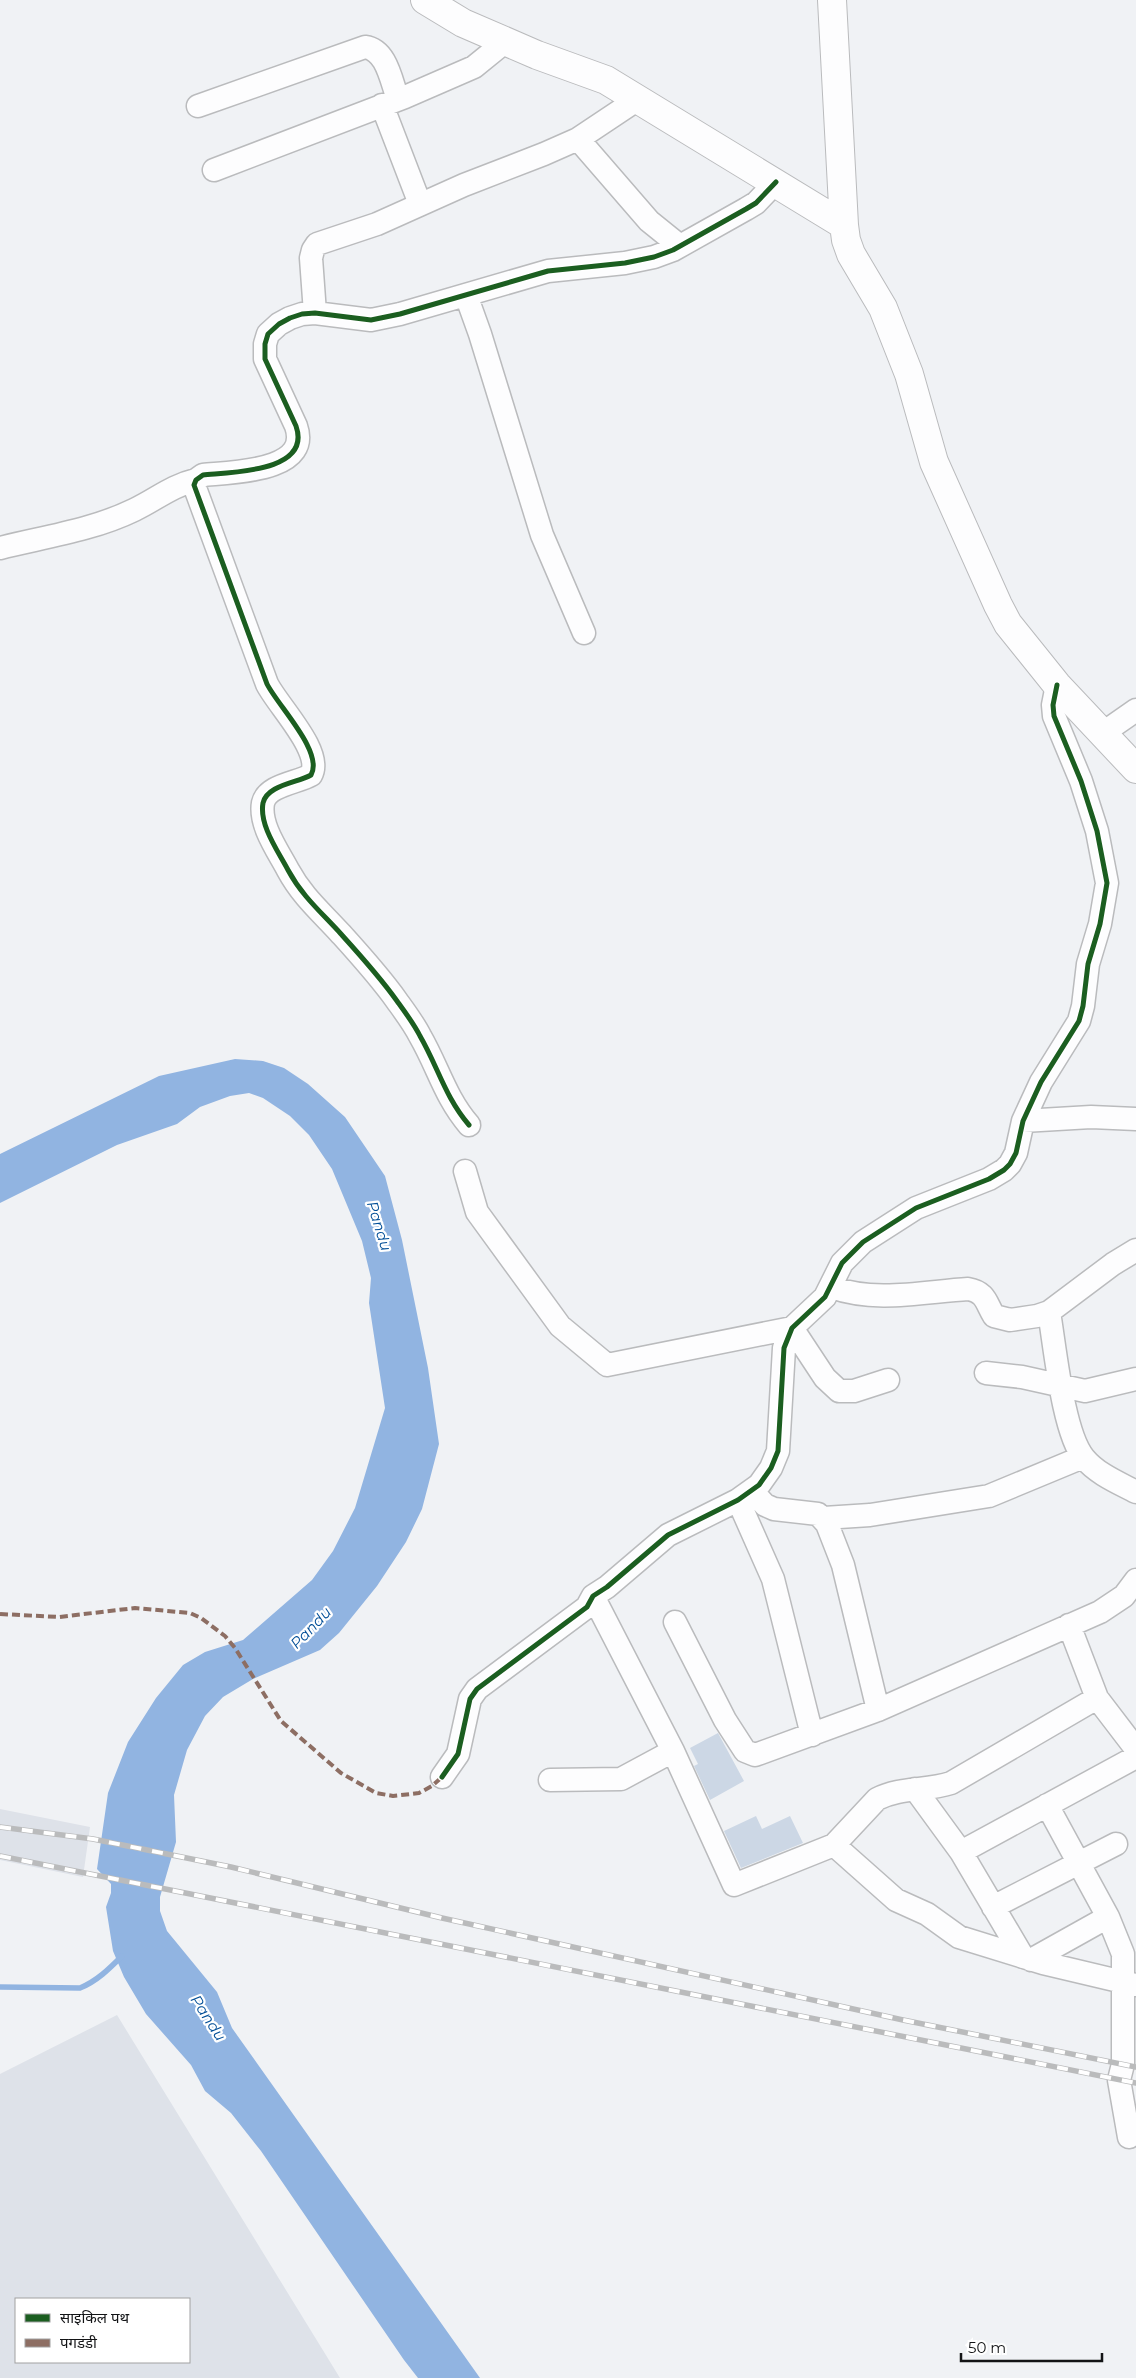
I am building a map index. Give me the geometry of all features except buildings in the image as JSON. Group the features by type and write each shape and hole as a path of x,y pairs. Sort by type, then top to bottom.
{"street":[{"path":"425,0 463,23 606,80 844,225"},
{"path":"832,0 844,225 851,254 871,284 896,340 917,400 934,462 985,579 1008,624 1057,685 1136,769"},
{"path":"214,170 390,102 474,67 506,41"},
{"path":"198,106 365,47 373,48 382,56 390,102 420,204"},
{"path":"314,313 312,258 313,250 317,244 376,224 578,139 638,99"},
{"path":"578,139 650,221 680,246"},
{"path":"0,548 103,522 134,510 179,484 196,480 203,475 257,470 273,465 294,452 299,444 299,435 265,359 265,344 268,334 279,324 302,314 314,313 370,320 400,314 548,271 625,263 654,257 680,246 756,203 776,182"},
{"path":"466,295 480,334 542,535 584,633"},
{"path":"196,480 194,490 267,684 304,740 313,760 314,770 311,775 273,790 266,797 263,811 270,835 296,885 312,906 339,932 382,980 398,1002 420,1035 455,1108 469,1125"},
{"path":"442,1777 458,1754 470,1700 477,1689 587,1607 593,1596 608,1587 668,1534 745,1496 771,1468 778,1451 784,1348 792,1328 818,1304 831,1287 842,1263 852,1251 873,1234 923,1205 1004,1170 1016,1153 1022,1121 1041,1082 1079,1021 1088,964 1106,898 1107,883 1097,831 1081,781 1054,716 1053,705 1057,685"},
{"path":"1102,733 1136,710"},
{"path":"1022,1121 1091,1117 1136,1119"},
{"path":"464,1171 477,1212 560,1326 607,1365 792,1328"},
{"path":"831,1287 858,1295 882,1297 968,1289 986,1298 994,1316 1000,1319 1037,1316 1049,1312 1113,1264 1136,1250"},
{"path":"1049,1312 1061,1386 1072,1436 1083,1457 1109,1478 1136,1492"},
{"path":"792,1328 825,1378 839,1391 854,1391 888,1380"},
{"path":"986,1373 1022,1377 1061,1386 1093,1390 1136,1379"},
{"path":"745,1496 774,1509 811,1513 824,1518 870,1515 989,1496 1083,1457"},
{"path":"745,1496 773,1579 812,1735"},
{"path":"824,1518 843,1565 878,1710"},
{"path":"675,1622 725,1720 745,1751 755,1754 878,1710 1100,1612 1124,1596 1136,1580"},
{"path":"593,1596 673,1751 734,1885 834,1845 877,1798 885,1795 937,1788 951,1783 1097,1698"},
{"path":"1069,1625 1097,1698 1136,1749"},
{"path":"550,1780 621,1779 673,1751"},
{"path":"961,1852 1136,1758"},
{"path":"915,1790 961,1852 993,1907 1027,1958"},
{"path":"1047,1806 1108,1917 1123,1954 1125,1972 1132,1983 1123,2064 1119,2080 1130,2137"},
{"path":"993,1907 1116,1844"},
{"path":"834,1845 896,1900 927,1914 959,1937 972,1943 1027,1958 1132,1983"},
{"path":"1027,1958 1108,1917"}],"shaded area":[{"path":"0,1809 90,1827 83,1877 0,1860"},
{"path":"117,2015 340,2378 0,2378 0,2074"}],"water":[{"name":"Pandu","path":"235,1059 263,1061 284,1068 308,1084 345,1117 385,1176 402,1240 428,1368 439,1444 422,1509 406,1542 377,1586 339,1633 320,1650 253,1679 223,1697 205,1716 187,1750 174,1795 176,1842 160,1897 160,1911 167,1931 217,1992 232,2028 480,2378 418,2378 404,2360 261,2151 231,2113 205,2091 191,2065 146,2014 124,1977 113,1951 106,1907 111,1893 111,1884 97,1869 108,1793 128,1742 156,1698 183,1665 205,1652 243,1640 312,1580 333,1551 355,1508 385,1408 369,1303 371,1278 362,1241 332,1169 309,1135 290,1116 263,1098 249,1093 230,1096 200,1107 177,1124 117,1145 0,1203 0,1154 159,1076"}],"waterway":[{"path":"0,1987 80,1988 97,1978 122,1956"}],"railway":[{"path":"0,1827 93,1839 231,1867 442,1918 903,2020 1136,2067"},
{"path":"0,1856 1136,2083"}],"marked path":[{"path":"0,1614 59,1617 135,1608 190,1613 201,1618 225,1636 235,1648 281,1721 341,1773 376,1793 393,1796 419,1793 432,1786 442,1777"}],"cycle path":[{"path":"469,1125 454,1104 409,1018 370,966 299,888 270,838 264,820 263,803 270,792 276,788 311,775 313,765 311,754 298,729 267,684 194,485 196,480 203,475 232,473 266,467 281,461 292,453 298,441 296,426 265,359 265,344 268,334 279,324 290,318 302,314 315,313 371,320 400,314 548,271 625,263 654,257 673,250 756,203 776,182"},
{"path":"442,1777 458,1754 470,1699 477,1689 587,1607 593,1596 607,1587 668,1535 738,1500 759,1485 771,1468 778,1451 784,1348 792,1328 825,1297 842,1263 863,1242 916,1208 989,1179 1010,1164 1016,1153 1023,1121 1041,1082 1079,1021 1083,1006 1088,964 1100,924 1107,883 1097,831 1081,781 1054,716 1053,705 1057,685"}]}
